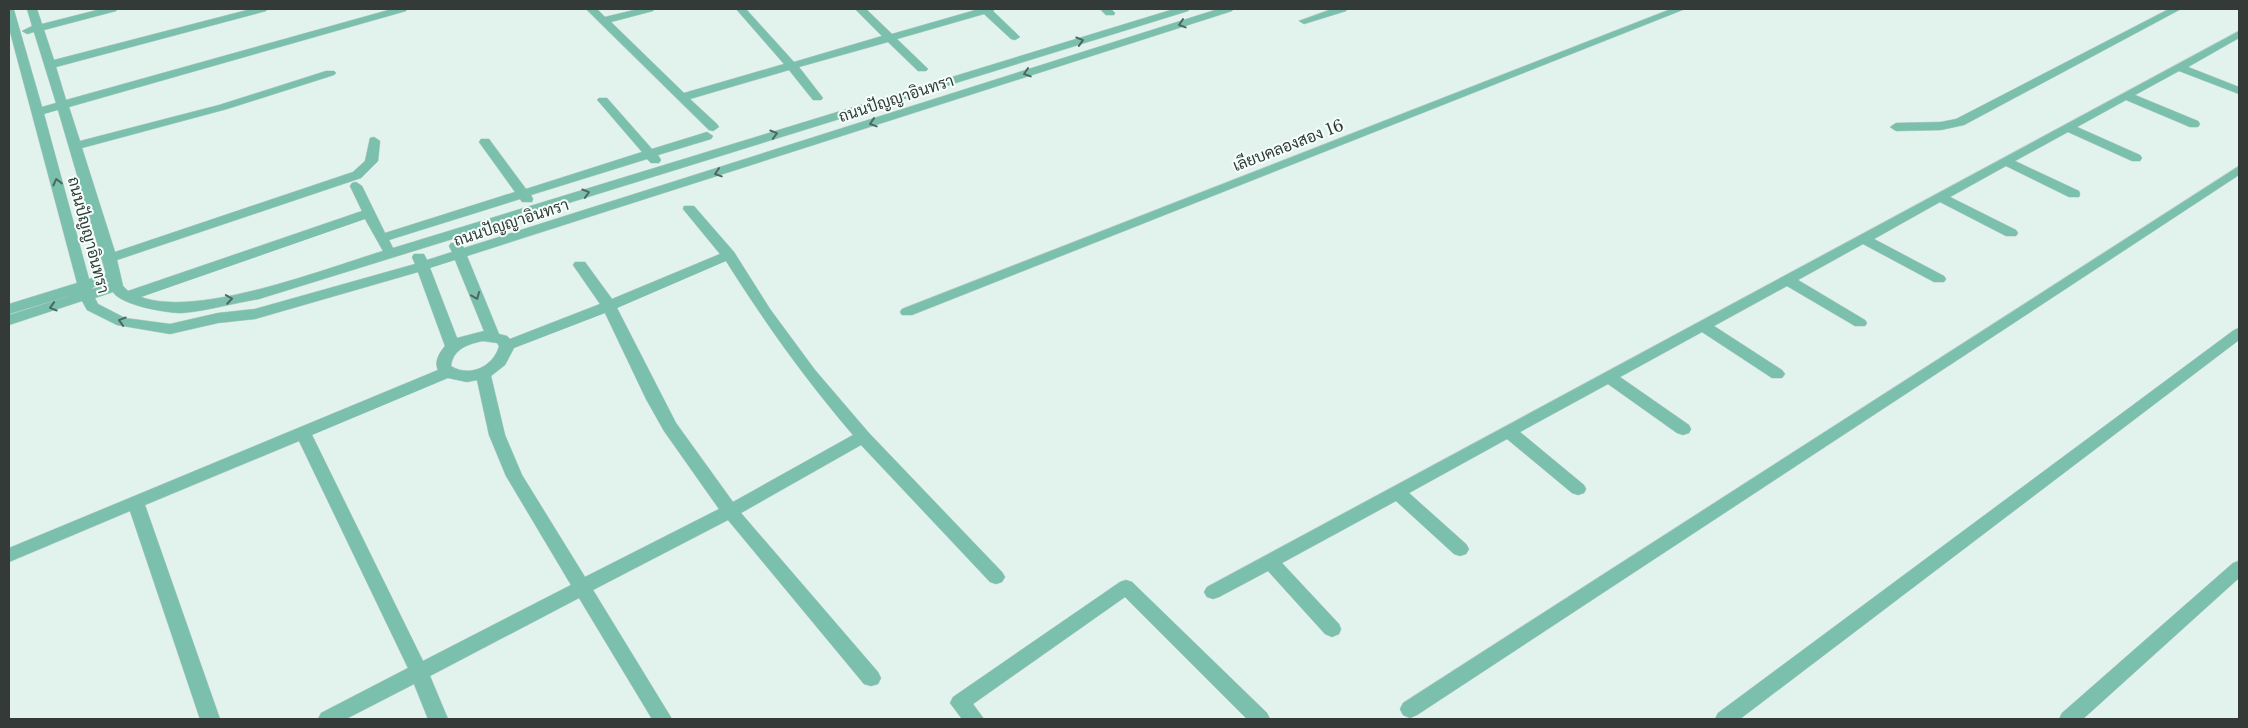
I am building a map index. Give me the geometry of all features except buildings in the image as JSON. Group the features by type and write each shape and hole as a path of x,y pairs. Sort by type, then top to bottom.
{"street":[{"path":"9,13 32,9"},
{"name":"ถนนปัญญาอินทรา","path":"32,9 36,28 76,146 110,258 115,281 121,294 144,303 181,308 259,294 1184,9"},
{"path":"12,34 112,9"},
{"path":"49,65 262,9"},
{"path":"37,112 402,9"},
{"path":"382,238 523,192 650,154 710,132 683,97 591,9"},
{"path":"603,21 649,9"},
{"path":"741,9 791,65 816,98"},
{"path":"860,9 922,69"},
{"path":"683,97 987,9 1015,37"},
{"name":"ถนนปัญญาอินทรา","path":"9,13 12,34 50,155 85,291 92,306 122,322 170,329 218,318 255,314 422,267 1228,9"},
{"path":"1304,21 1342,9"},
{"name":"เลียบคลองสอง 16","path":"907,312 1680,9"},
{"path":"1896,127 1941,126 1960,122 2176,9"},
{"path":"1213,592 2179,67 2237,38"},
{"path":"2179,67 2239,91"},
{"path":"76,146 223,107 330,73"},
{"path":"2126,96 2194,124"},
{"path":"603,100 676,186"},
{"path":"2068,128 2136,158"},
{"path":"110,258 357,175 369,165 374,156 374,141"},
{"path":"485,142 523,192 542,230"},
{"path":"2006,161 2074,194"},
{"path":"1410,709 2239,170"},
{"path":"356,186 390,254"},
{"path":"1940,197 2011,233"},
{"path":"689,209 729,254 765,312 810,374 863,437 996,578"},
{"path":"126,297 370,213"},
{"path":"452,236 493,336"},
{"path":"1864,238 1938,279"},
{"path":"416,247 453,347"},
{"path":"507,345 609,306 729,254"},
{"path":"580,265 609,306 654,399 670,427 730,511 871,678"},
{"path":"1787,280 1860,323"},
{"path":"9,320 115,281"},
{"path":"9,309 85,291"},
{"path":"1703,326 1777,374"},
{"path":"1725,719 2239,333"},
{"path":"493,336 502,339 507,345 506,355 498,365 483,373 463,376 448,372 444,367 444,360 453,347 472,337 493,336"},
{"path":"9,554 304,434 448,372"},
{"path":"483,373 496,435 514,476 662,719"},
{"path":"1609,377 1683,429"},
{"path":"1509,432 1578,489"},
{"path":"304,434 419,672 438,719"},
{"path":"328,719 730,511 863,437"},
{"path":"1397,492 1460,549"},
{"path":"136,503 210,719"},
{"path":"1270,561 1332,629"},
{"path":"2069,719 2239,568"},
{"path":"974,719 960,703 1126,587 1260,719"}]}
